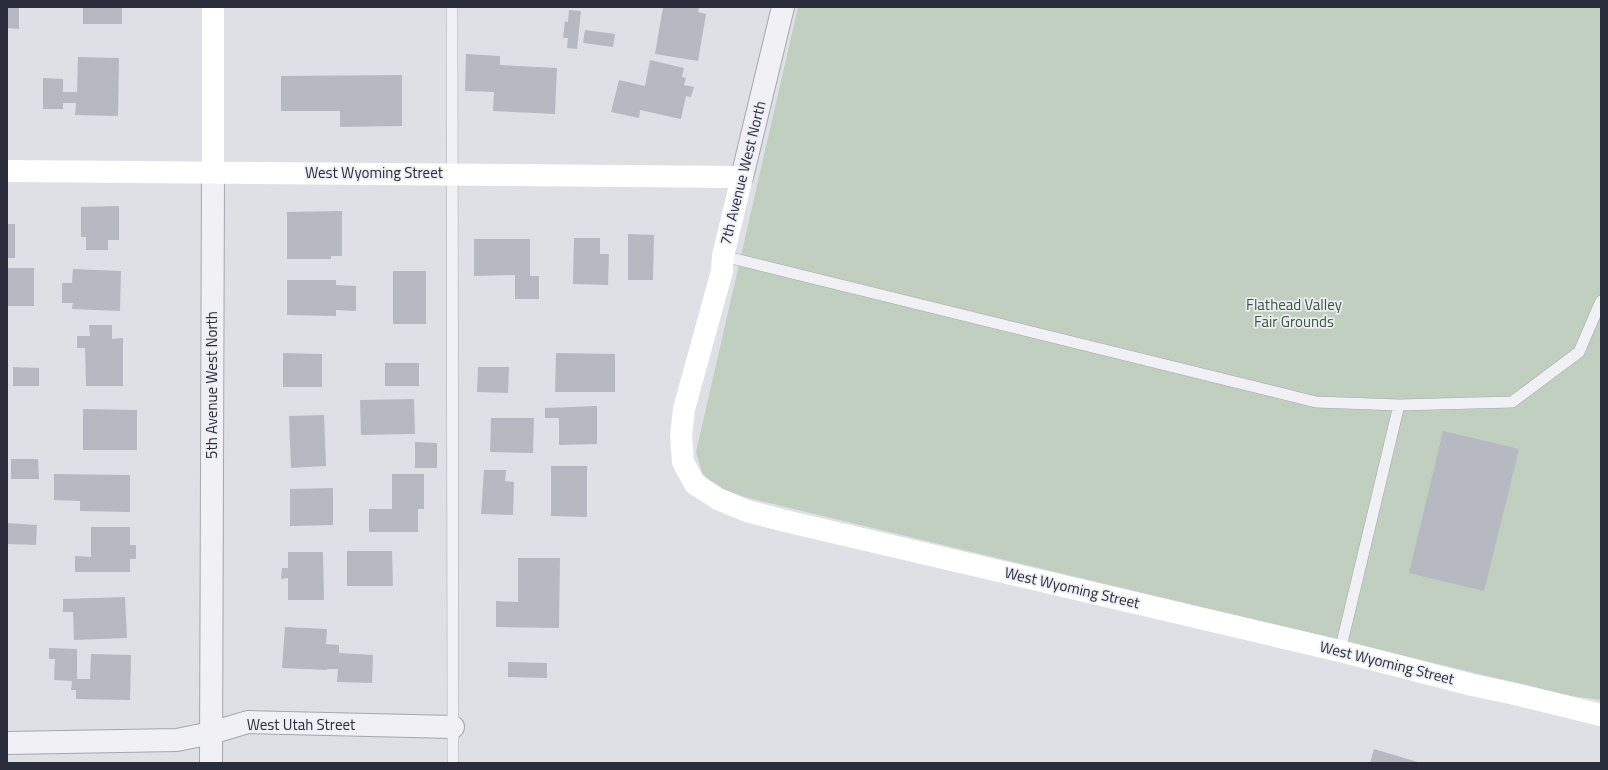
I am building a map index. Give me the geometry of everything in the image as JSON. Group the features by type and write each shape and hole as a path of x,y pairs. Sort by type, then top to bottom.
{"street":[{"name":"5th Avenue West North","path":"212,763 213,7"},
{"name":"7th Avenue West North","path":"704,338 722,271 723,256 783,7"},
{"name":"West Wyoming Street","path":"7,171 742,177"},
{"name":"West Wyoming Street","path":"704,338 684,409 681,436 683,462 695,484 718,499 747,511 781,520 1340,651 1472,686 1515,694 1601,715"},
{"name":"West Utah Street","path":"7,743 177,740 211,733 248,722 453,727"}],"lane":[{"path":"452,7 453,763"},
{"path":"723,256 1316,402 1399,405 1512,402 1579,352 1601,300"},
{"path":"1340,651 1399,405"}],"green space":[{"name":"Flathead Valley Fair Grounds","path":"798,7 1601,7 1601,700 1571,696 744,497 715,486 702,473 696,452"}],"building":[{"path":"7,7 19,7 19,29 7,28"},
{"path":"83,7 122,7 122,24 83,24"},
{"path":"663,7 699,7 698,12 706,14 698,61 655,54"},
{"path":"569,10 581,11 577,49 567,48 568,38 563,38 565,21 568,22"},
{"path":"585,30 615,34 613,47 583,43"},
{"path":"466,54 500,56 500,65 557,68 555,114 493,111 494,92 465,91"},
{"path":"78,57 119,58 118,116 75,115 76,103 63,103 63,109 43,109 43,78 63,79 63,92 77,92"},
{"path":"650,60 684,68 682,77 686,78 684,85 694,87 691,97 686,96 681,119 640,110 639,118 611,112 619,80 645,86"},
{"path":"402,75 402,126 340,127 340,111 281,111 281,76"},
{"path":"119,206 119,240 108,240 108,250 86,250 86,237 81,237 81,207"},
{"path":"342,211 342,256 331,256 331,259 287,259 287,212"},
{"path":"7,224 15,224 15,258 7,258"},
{"path":"628,234 654,235 653,280 628,280"},
{"path":"574,238 600,238 600,254 609,254 608,285 573,284"},
{"path":"474,239 530,239 530,276 539,276 539,299 515,299 515,275 474,276"},
{"path":"7,268 34,268 34,306 7,306"},
{"path":"73,269 121,271 120,311 72,309 73,303 62,303 62,283 72,283"},
{"path":"393,271 426,271 426,324 393,324"},
{"path":"287,280 336,280 336,285 356,286 356,311 336,310 336,316 287,315"},
{"path":"89,325 112,325 112,339 123,338 123,386 86,386 85,348 77,348 77,336 90,336"},
{"path":"283,353 322,354 322,387 283,387"},
{"path":"556,353 615,354 615,392 555,392"},
{"path":"385,363 419,363 419,386 385,386"},
{"path":"13,367 39,368 39,386 13,386"},
{"path":"478,367 509,367 508,393 477,392"},
{"path":"414,399 415,434 361,435 360,400"},
{"path":"597,406 597,444 559,445 559,418 545,418 545,408"},
{"path":"83,409 137,410 137,450 83,450"},
{"path":"324,415 326,466 291,468 289,416"},
{"path":"491,418 534,418 533,453 490,452"},
{"path":"1443,431 1519,449 1484,591 1409,573"},
{"path":"415,442 437,443 437,468 415,468"},
{"path":"11,459 38,459 39,479 11,479"},
{"path":"551,466 587,466 587,517 551,516"},
{"path":"484,470 506,470 505,481 514,482 513,515 481,514"},
{"path":"54,474 130,475 130,512 80,511 80,501 54,500"},
{"path":"392,474 424,474 424,509 418,509 418,532 369,532 369,509 392,509"},
{"path":"333,488 333,525 290,526 290,489"},
{"path":"7,523 37,525 36,545 7,544"},
{"path":"91,527 130,527 130,545 136,545 136,559 130,559 130,572 75,572 75,556 91,557"},
{"path":"347,551 392,551 393,586 347,586"},
{"path":"288,552 323,552 324,600 288,600 288,578 281,579 282,568 288,568"},
{"path":"518,558 560,558 559,628 496,627 496,601 518,602"},
{"path":"125,597 127,638 74,640 73,612 63,612 63,599"},
{"path":"285,627 327,629 326,644 339,645 339,653 373,655 372,683 337,682 338,669 282,668"},
{"path":"49,648 77,649 77,679 90,679 91,654 131,655 130,700 76,699 76,690 71,690 72,681 54,680 55,659 49,659"},
{"path":"508,662 547,663 547,678 508,677"},
{"path":"1374,749 1421,763 1370,763"}]}
